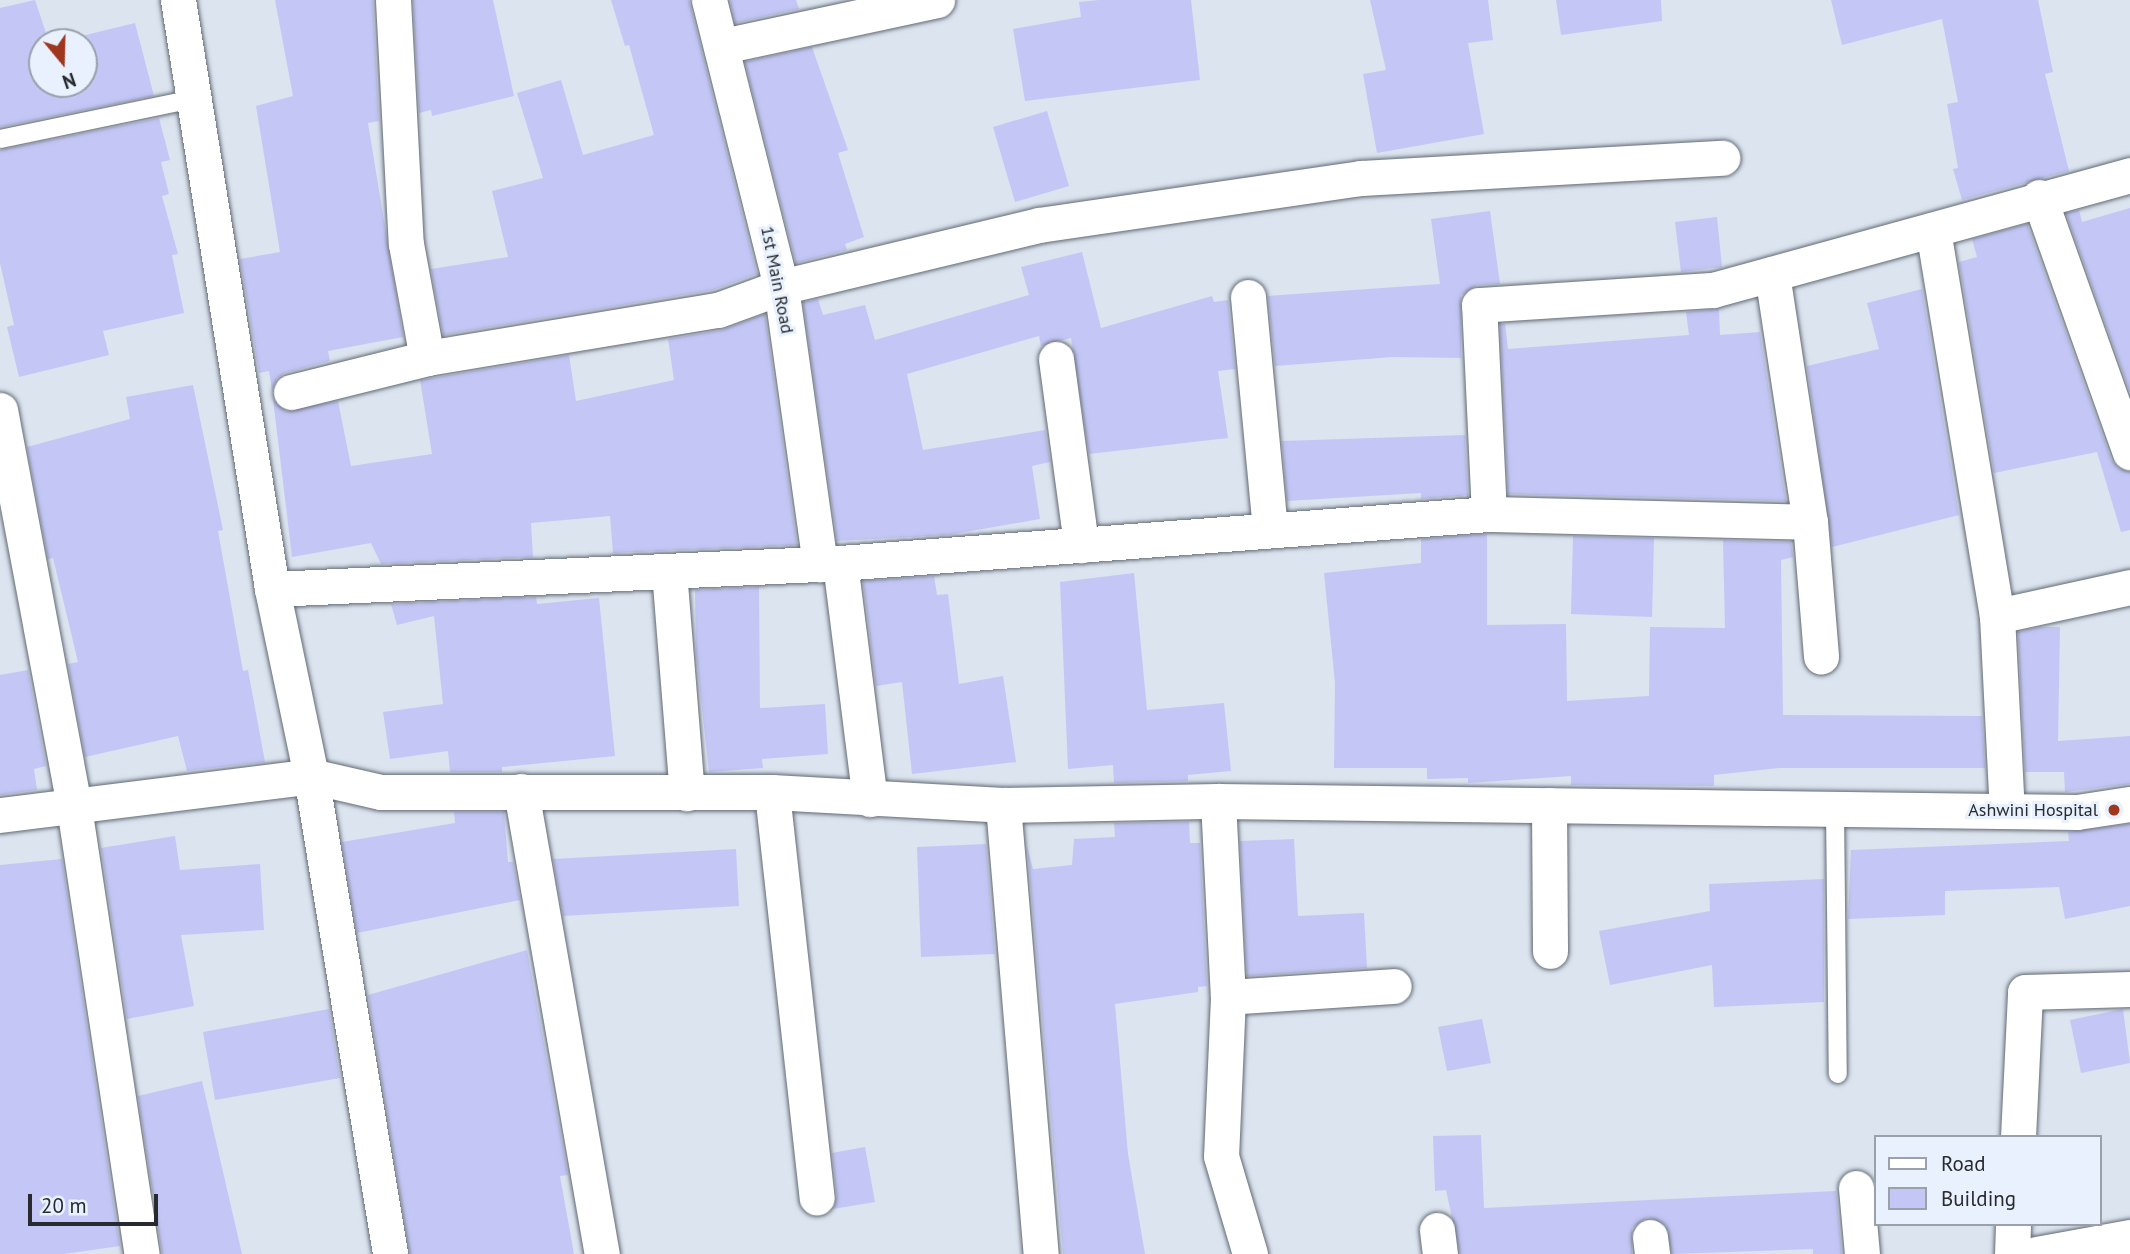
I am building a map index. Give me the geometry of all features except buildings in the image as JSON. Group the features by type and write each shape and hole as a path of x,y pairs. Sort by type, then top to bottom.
{"street":[{"path":"178,0 272,589 312,776 390,1254"},
{"path":"393,0 406,244 427,358"},
{"name":"1st Main Road","path":"709,0 723,46 781,287 870,799"},
{"path":"723,46 937,0"},
{"path":"291,392 427,358 718,310 781,287 1039,225 1361,178 1722,158"},
{"path":"1489,514 1479,305 1713,290 1934,230 2039,197 2130,175"},
{"path":"2039,197 2130,452"},
{"path":"1934,230 1997,617 2007,811"},
{"path":"1772,274 1810,522 1821,657"},
{"path":"1248,297 1270,530"},
{"path":"1056,359 1081,545"},
{"path":"0,410 74,807 142,1254"},
{"path":"272,589 830,564 1489,514 1810,522"},
{"path":"669,571 687,793"},
{"path":"1997,617 2130,587"},
{"path":"0,815 312,776 381,792 772,793 1003,805 1218,801 2077,812 2130,804"},
{"path":"521,791 602,1254"},
{"path":"772,793 817,1198"},
{"path":"1218,801 1228,997 1221,1156 1250,1254"},
{"path":"1003,805 1041,1254"},
{"path":"1549,805 1550,951"},
{"path":"1228,997 1394,986"},
{"path":"2018,1135 2025,992 2130,989"},
{"path":"1856,1188 1862,1254"},
{"path":"2012,1254 2013,1226"},
{"path":"2036,1254 2130,1237"}],"lane":[{"path":"0,139 194,100"},
{"path":"1835,809 1838,1074"}],"place":[{"name":"Ashwini Hospital","path":"2114,810"}]}
